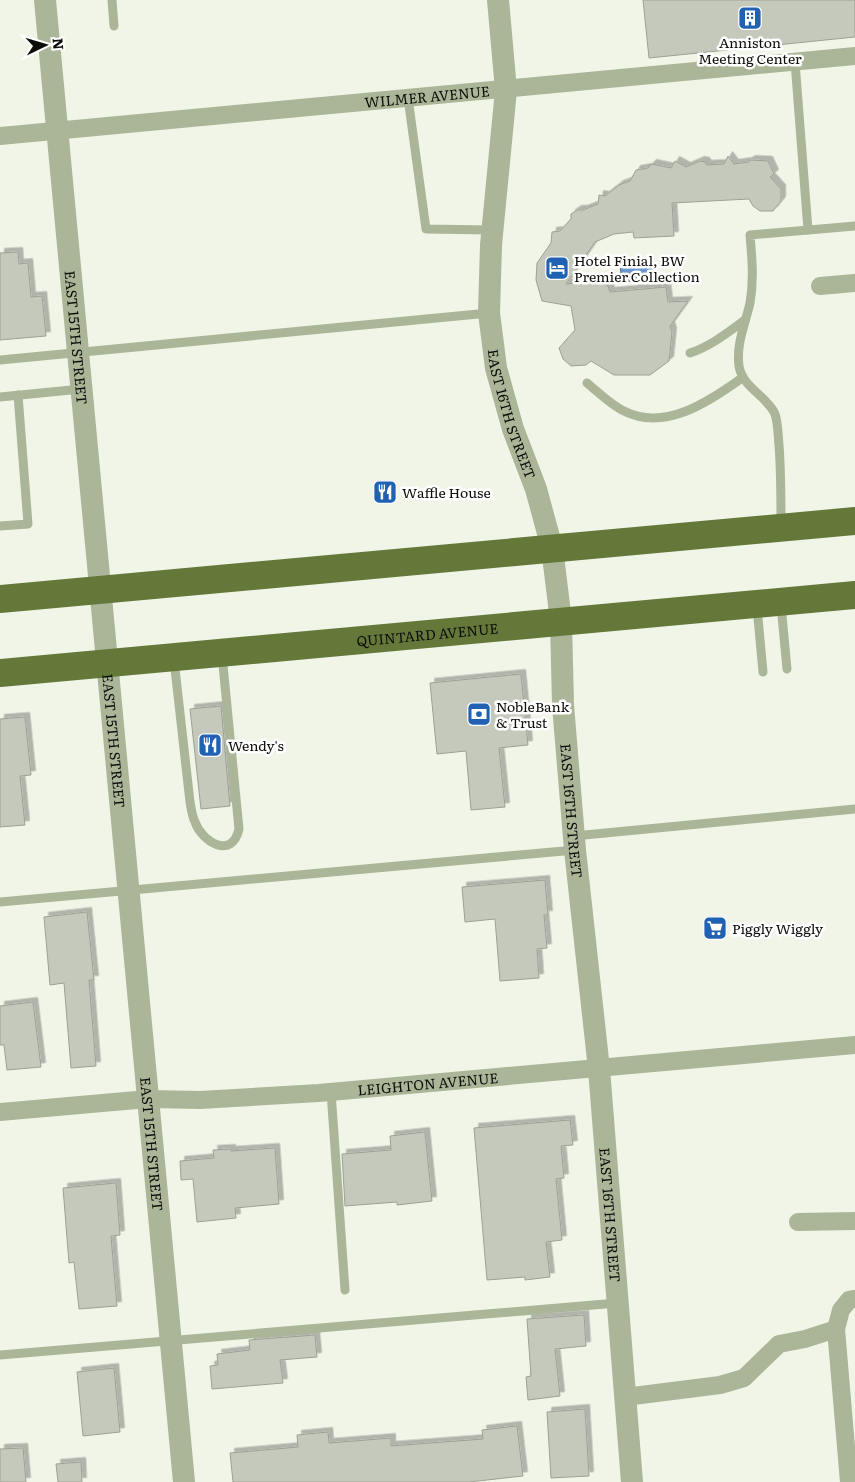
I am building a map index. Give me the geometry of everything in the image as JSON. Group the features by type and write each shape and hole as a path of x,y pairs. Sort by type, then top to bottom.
{"highway":[{"path":"0,598 855,521"},
{"name":"QUINTARD AVENUE","path":"0,673 855,595"}],"street":[{"name":"EAST 15TH STREET","path":"45,0 184,1482"},
{"name":"EAST 16TH STREET","path":"498,0 506,90 492,230 489,312 496,368 513,429 536,489 552,548 561,621 563,705 574,843 598,1069 632,1482"},
{"name":"WILMER AVENUE","path":"0,136 855,56"},
{"path":"820,286 855,282"},
{"name":"LEIGHTON AVENUE","path":"0,1112 148,1099 200,1100 331,1092 855,1045"},
{"path":"798,1222 855,1221"},
{"path":"849,1482 836,1329 841,1310 849,1300 855,1299"},
{"path":"625,1397 720,1385 744,1378 779,1344 805,1339 836,1329"}],"lane":[{"path":"112,0 114,26"},
{"path":"794,62 808,230"},
{"path":"408,98 426,228 492,230"},
{"path":"781,527 780,458 778,430 774,414 742,378 739,367 738,347 750,304 754,273 750,235 855,226"},
{"path":"0,360 489,312"},
{"path":"690,353 716,341 745,320"},
{"path":"587,383 624,411 640,416 659,418 684,412 704,404 742,378"},
{"path":"0,397 82,389"},
{"path":"0,526 28,524 18,395"},
{"path":"769,603 786,669"},
{"path":"763,672 769,603"},
{"path":"174,658 190,802 195,822 206,838 217,845 227,845 234,841 239,829 222,653"},
{"path":"0,902 574,843 855,809"},
{"path":"331,1092 346,1290"},
{"path":"0,1355 617,1302"}],"water":[{"path":"652,261 654,279 622,282 620,265"}],"building":[{"name":"Anniston Meeting Center","path":"643,0 855,0 855,37 649,58"},
{"name":"Hotel Finial, BW Premier Collection","path":"728,156 734,164 751,160 768,161 774,174 770,177 781,189 781,201 773,211 760,211 753,206 749,199 672,203 674,236 634,238 633,232 614,234 595,242 566,284 601,281 608,286 610,292 666,287 668,302 688,301 670,326 672,332 669,361 650,375 614,375 591,361 586,365 571,366 563,359 559,348 575,330 571,306 542,301 536,280 537,263 551,243 552,232 560,231 571,219 571,214 577,210 583,210 598,204 599,195 605,196 619,185 630,181 636,170 648,168 652,164 671,168 675,161 686,167 700,161 705,162 707,165 724,164"},
{"path":"18,252 19,264 28,263 31,297 42,296 46,336 0,340 0,253"},
{"name":"NobleBank & Trust","path":"521,674 528,745 499,748 505,807 471,810 466,751 437,754 430,683"},
{"name":"Wendy's","path":"221,706 230,806 201,809 190,709"},
{"path":"25,717 31,775 20,776 25,825 0,827 0,719"},
{"path":"545,880 548,915 544,915 547,948 537,949 539,978 500,981 495,919 465,922 462,887"},
{"path":"87,912 94,980 89,980 96,1066 71,1068 64,983 50,985 44,917"},
{"path":"33,1002 41,1067 7,1070 4,1045 0,1045 0,1006"},
{"path":"570,1120 573,1145 561,1146 564,1178 556,1179 562,1240 546,1242 550,1277 525,1280 525,1277 487,1280 474,1128"},
{"path":"425,1132 432,1201 397,1205 397,1202 345,1206 342,1154 391,1150 390,1136"},
{"path":"275,1148 279,1204 235,1208 236,1218 197,1222 193,1179 181,1180 180,1161 214,1158 213,1150 231,1149 231,1151"},
{"path":"116,1183 120,1235 111,1236 117,1306 79,1309 74,1262 69,1263 63,1188"},
{"path":"584,1315 586,1346 555,1349 560,1396 528,1400 526,1377 531,1376 527,1319"},
{"path":"315,1335 317,1357 280,1360 283,1383 212,1389 210,1366 218,1365 217,1354 250,1350 249,1340"},
{"path":"114,1368 120,1432 83,1436 77,1372"},
{"path":"585,1409 589,1476 551,1478 547,1412"},
{"path":"517,1426 523,1476 469,1482 233,1482 230,1453 298,1447 297,1435 328,1432 329,1443 391,1438 391,1446 483,1439 482,1430"},
{"path":"23,1448 26,1482 0,1482 0,1449"},
{"path":"81,1462 82,1482 58,1482 56,1464"}],"place":[{"name":"Anniston Meeting Center","path":"750,18"},
{"name":"Hotel Finial, BW Premier Collection","path":"557,268"},
{"name":"Waffle House","path":"385,492"},
{"name":"NobleBank & Trust","path":"479,714"},
{"name":"Wendy's","path":"210,745"},
{"name":"Piggly Wiggly","path":"715,928"}]}
